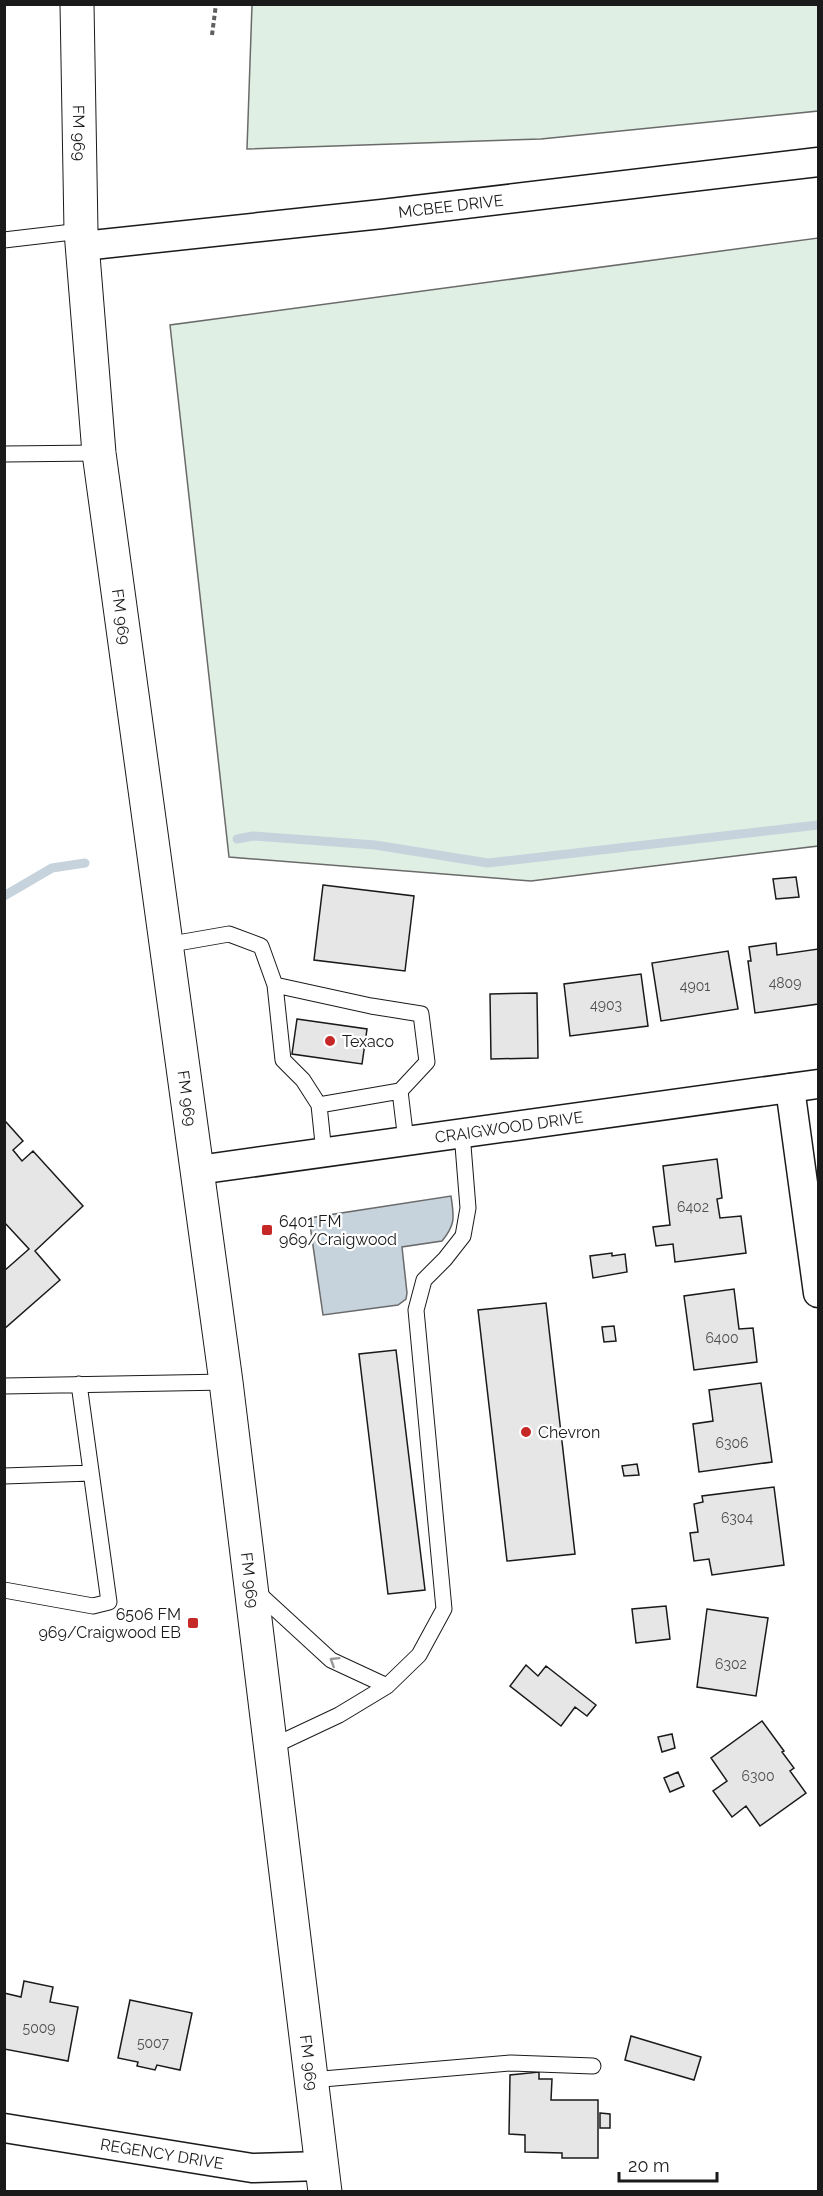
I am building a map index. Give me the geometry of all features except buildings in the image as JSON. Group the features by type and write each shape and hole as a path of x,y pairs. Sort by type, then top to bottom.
{"main road":[{"name":"FM 969","path":"77,4 82,239 99,453 226,1382 323,2179"}],"street":[{"name":"MCBEE DRIVE","path":"82,239 382,214 819,162"},
{"name":"CRAIGWOOD DRIVE","path":"198,1170 819,1084"},
{"path":"790,1088 819,1293"},
{"name":"REGENCY DRIVE","path":"4,2128 323,2179"}],"lane":[{"path":"4,240 82,239"},
{"path":"4,454 99,453"},
{"path":"166,945 229,934 261,946 275,985 283,1060 303,1080 319,1105 324,1153"},
{"path":"275,985 371,1006 422,1014 427,1062 400,1091 319,1105"},
{"path":"400,1091 406,1141"},
{"path":"271,1747 339,1715 387,1686 419,1654 444,1610 416,1310 424,1280 463,1236 468,1208 462,1133"},
{"path":"4,1386 226,1382"},
{"path":"4,1590 93,1606 109,1602 79,1384"},
{"path":"4,1476 91,1473"},
{"path":"251,1586 286,1621 331,1660 387,1686"},
{"path":"311,2080 511,2063 592,2066"}],"path":[{"path":"213,35 216,4"}],"green space":[{"path":"252,5 818,5 818,111 541,139 247,149"},
{"path":"818,238 818,846 531,881 229,857 170,325"}],"shaded area":[{"path":"451,1196 453,1220 450,1230 442,1241 402,1247 406,1299 398,1305 323,1315 309,1218"}],"waterway":[{"path":"237,839 253,836 375,845 488,863 818,825"},
{"path":"4,896 52,868 85,863"}],"place":[{"name":"Texaco","path":"330,1041"},
{"name":"6401 FM 969/Craigwood","path":"267,1230"},
{"name":"Chevron","path":"526,1432"},
{"name":"6506 FM 969/Craigwood EB","path":"193,1623"}]}
